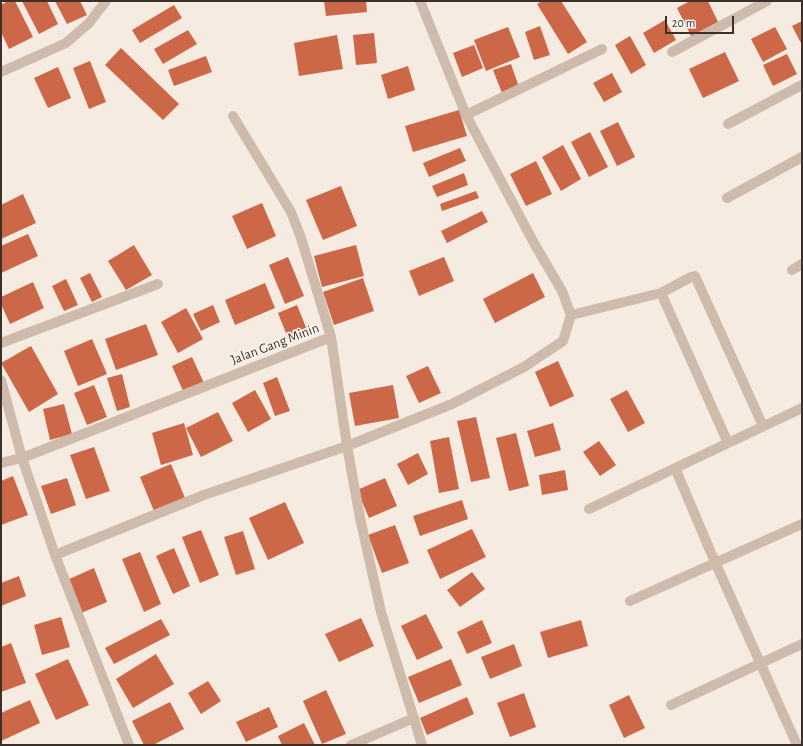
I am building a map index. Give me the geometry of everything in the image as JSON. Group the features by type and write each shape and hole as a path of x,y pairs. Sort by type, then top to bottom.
{"street":[{"path":"1,72 66,43 89,23 106,1"},
{"path":"55,554 204,495 347,446 452,404 524,367 562,341 571,315 562,291 466,115 420,1"},
{"path":"672,52 767,1"},
{"path":"466,115 602,49"},
{"path":"728,124 802,85"},
{"name":"Jalan Gang Minin","path":"1,463 22,458 331,337 301,238 291,212 233,116"},
{"path":"727,198 802,157"},
{"path":"792,270 802,264"},
{"path":"571,315 661,293 691,277 697,277 763,426"},
{"path":"1,343 158,284"},
{"path":"661,293 728,443"},
{"path":"331,337 347,446 360,518 381,612 422,745"},
{"path":"1,380 22,458 55,554 129,745"},
{"path":"589,509 802,408"},
{"path":"675,468 759,664 797,745"},
{"path":"630,601 802,524"},
{"path":"671,705 802,644"},
{"path":"351,745 414,718"}],"building":[{"path":"8,1 15,1 33,37 9,49 1,32 1,5"},
{"path":"22,1 47,1 58,24 39,34"},
{"path":"55,1 80,1 87,15 67,24"},
{"path":"324,1 366,1 367,12 326,16"},
{"path":"542,1 561,1 587,42 568,54 537,4"},
{"path":"690,1 708,1 719,24 692,38 677,8"},
{"path":"174,5 182,18 140,43 132,30"},
{"path":"665,20 676,40 654,53 643,33"},
{"path":"802,21 802,45 792,26"},
{"path":"540,26 550,55 534,60 525,32"},
{"path":"508,27 520,57 486,71 474,40"},
{"path":"775,27 787,49 763,62 751,39"},
{"path":"188,30 197,44 163,64 154,49"},
{"path":"374,33 377,63 356,65 353,35"},
{"path":"337,35 343,69 299,76 294,43"},
{"path":"630,36 646,65 631,74 615,45"},
{"path":"474,45 483,68 462,77 453,53"},
{"path":"121,48 179,104 163,120 105,65"},
{"path":"725,52 739,81 703,98 689,69"},
{"path":"787,54 797,74 773,86 763,65"},
{"path":"206,56 212,72 174,86 168,70"},
{"path":"90,61 106,102 89,109 73,68"},
{"path":"511,64 519,87 502,93 493,70"},
{"path":"408,66 415,90 388,99 381,75"},
{"path":"58,67 71,98 48,108 34,78"},
{"path":"612,73 622,92 604,102 593,83"},
{"path":"459,110 467,136 413,152 405,126"},
{"path":"618,122 635,157 617,166 600,131"},
{"path":"590,132 608,167 589,177 571,142"},
{"path":"563,145 581,179 561,191 542,157"},
{"path":"460,148 466,161 429,177 423,163"},
{"path":"536,161 552,194 526,206 510,174"},
{"path":"464,173 468,185 437,197 432,186"},
{"path":"341,186 357,226 323,240 306,200"},
{"path":"476,191 479,198 442,211 440,204"},
{"path":"23,194 36,223 1,239 1,205"},
{"path":"262,203 276,236 247,249 232,216"},
{"path":"482,211 488,222 447,243 441,231"},
{"path":"28,234 38,256 1,273 1,246"},
{"path":"134,245 152,275 126,290 108,261"},
{"path":"356,245 364,276 322,287 314,256"},
{"path":"288,257 304,296 285,304 269,265"},
{"path":"444,257 454,281 419,296 409,271"},
{"path":"90,273 102,297 92,302 80,278"},
{"path":"533,273 545,297 495,323 483,299"},
{"path":"363,278 374,311 334,325 323,292"},
{"path":"66,279 78,305 64,311 52,286"},
{"path":"33,282 44,308 10,324 1,304 1,297"},
{"path":"265,283 275,308 235,325 225,300"},
{"path":"213,305 220,322 201,331 193,314"},
{"path":"297,305 309,335 290,343 278,313"},
{"path":"186,308 203,339 178,353 161,322"},
{"path":"146,324 158,355 116,370 105,339"},
{"path":"92,339 107,374 78,386 64,351"},
{"path":"31,346 58,394 29,412 1,363"},
{"path":"192,357 204,383 184,393 172,366"},
{"path":"558,361 574,396 550,407 535,372"},
{"path":"428,366 441,393 419,403 406,376"},
{"path":"122,374 130,407 117,411 107,378"},
{"path":"277,377 290,411 275,416 263,383"},
{"path":"94,385 107,417 87,425 74,393"},
{"path":"393,385 399,418 355,426 349,393"},
{"path":"255,390 271,419 248,432 232,403"},
{"path":"627,390 645,423 628,432 610,399"},
{"path":"64,404 72,434 50,440 43,409"},
{"path":"218,412 233,441 201,457 186,428"},
{"path":"476,417 490,478 471,482 457,421"},
{"path":"184,423 193,455 161,465 152,433"},
{"path":"553,423 561,450 535,457 527,431"},
{"path":"516,433 529,486 509,491 496,438"},
{"path":"449,437 459,489 439,493 430,441"},
{"path":"599,441 616,465 600,476 583,452"},
{"path":"94,447 110,491 86,499 70,455"},
{"path":"418,453 428,474 408,485 397,464"},
{"path":"171,464 185,498 154,511 140,477"},
{"path":"565,470 568,490 542,495 539,475"},
{"path":"13,476 28,515 1,525 1,481"},
{"path":"67,478 76,505 51,514 41,486"},
{"path":"385,478 397,506 369,518 357,490"},
{"path":"462,500 468,519 420,536 413,516"},
{"path":"285,502 304,543 268,560 249,518"},
{"path":"395,525 409,563 382,573 368,535"},
{"path":"472,529 486,557 440,579 427,550"},
{"path":"201,530 219,575 200,583 182,537"},
{"path":"243,531 255,569 236,575 224,537"},
{"path":"174,548 190,586 173,594 156,556"},
{"path":"140,552 161,604 144,612 122,559"},
{"path":"94,568 107,602 81,613 67,580"},
{"path":"472,572 485,589 460,607 447,590"},
{"path":"19,576 26,596 1,606 1,583"},
{"path":"426,614 443,648 417,660 401,626"},
{"path":"61,617 70,647 42,655 34,625"},
{"path":"361,618 374,646 339,662 325,634"},
{"path":"161,619 170,635 114,664 105,648"},
{"path":"482,620 492,643 467,654 457,632"},
{"path":"581,620 588,646 548,658 540,632"},
{"path":"11,643 26,683 1,692 1,647"},
{"path":"514,644 522,666 490,679 481,657"},
{"path":"156,654 174,684 133,708 116,679"},
{"path":"68,659 89,705 56,720 35,674"},
{"path":"451,659 462,685 419,703 408,677"},
{"path":"208,681 221,701 201,714 188,693"},
{"path":"326,690 346,734 322,744 303,701"},
{"path":"524,693 536,727 510,737 497,703"},
{"path":"629,695 645,728 624,738 609,705"},
{"path":"467,697 474,714 427,735 420,718"},
{"path":"30,700 40,723 1,741 1,713"},
{"path":"170,702 184,729 153,745 144,745 132,721"},
{"path":"269,707 278,727 246,742 236,722"},
{"path":"304,723 315,745 282,745 278,736"}]}
